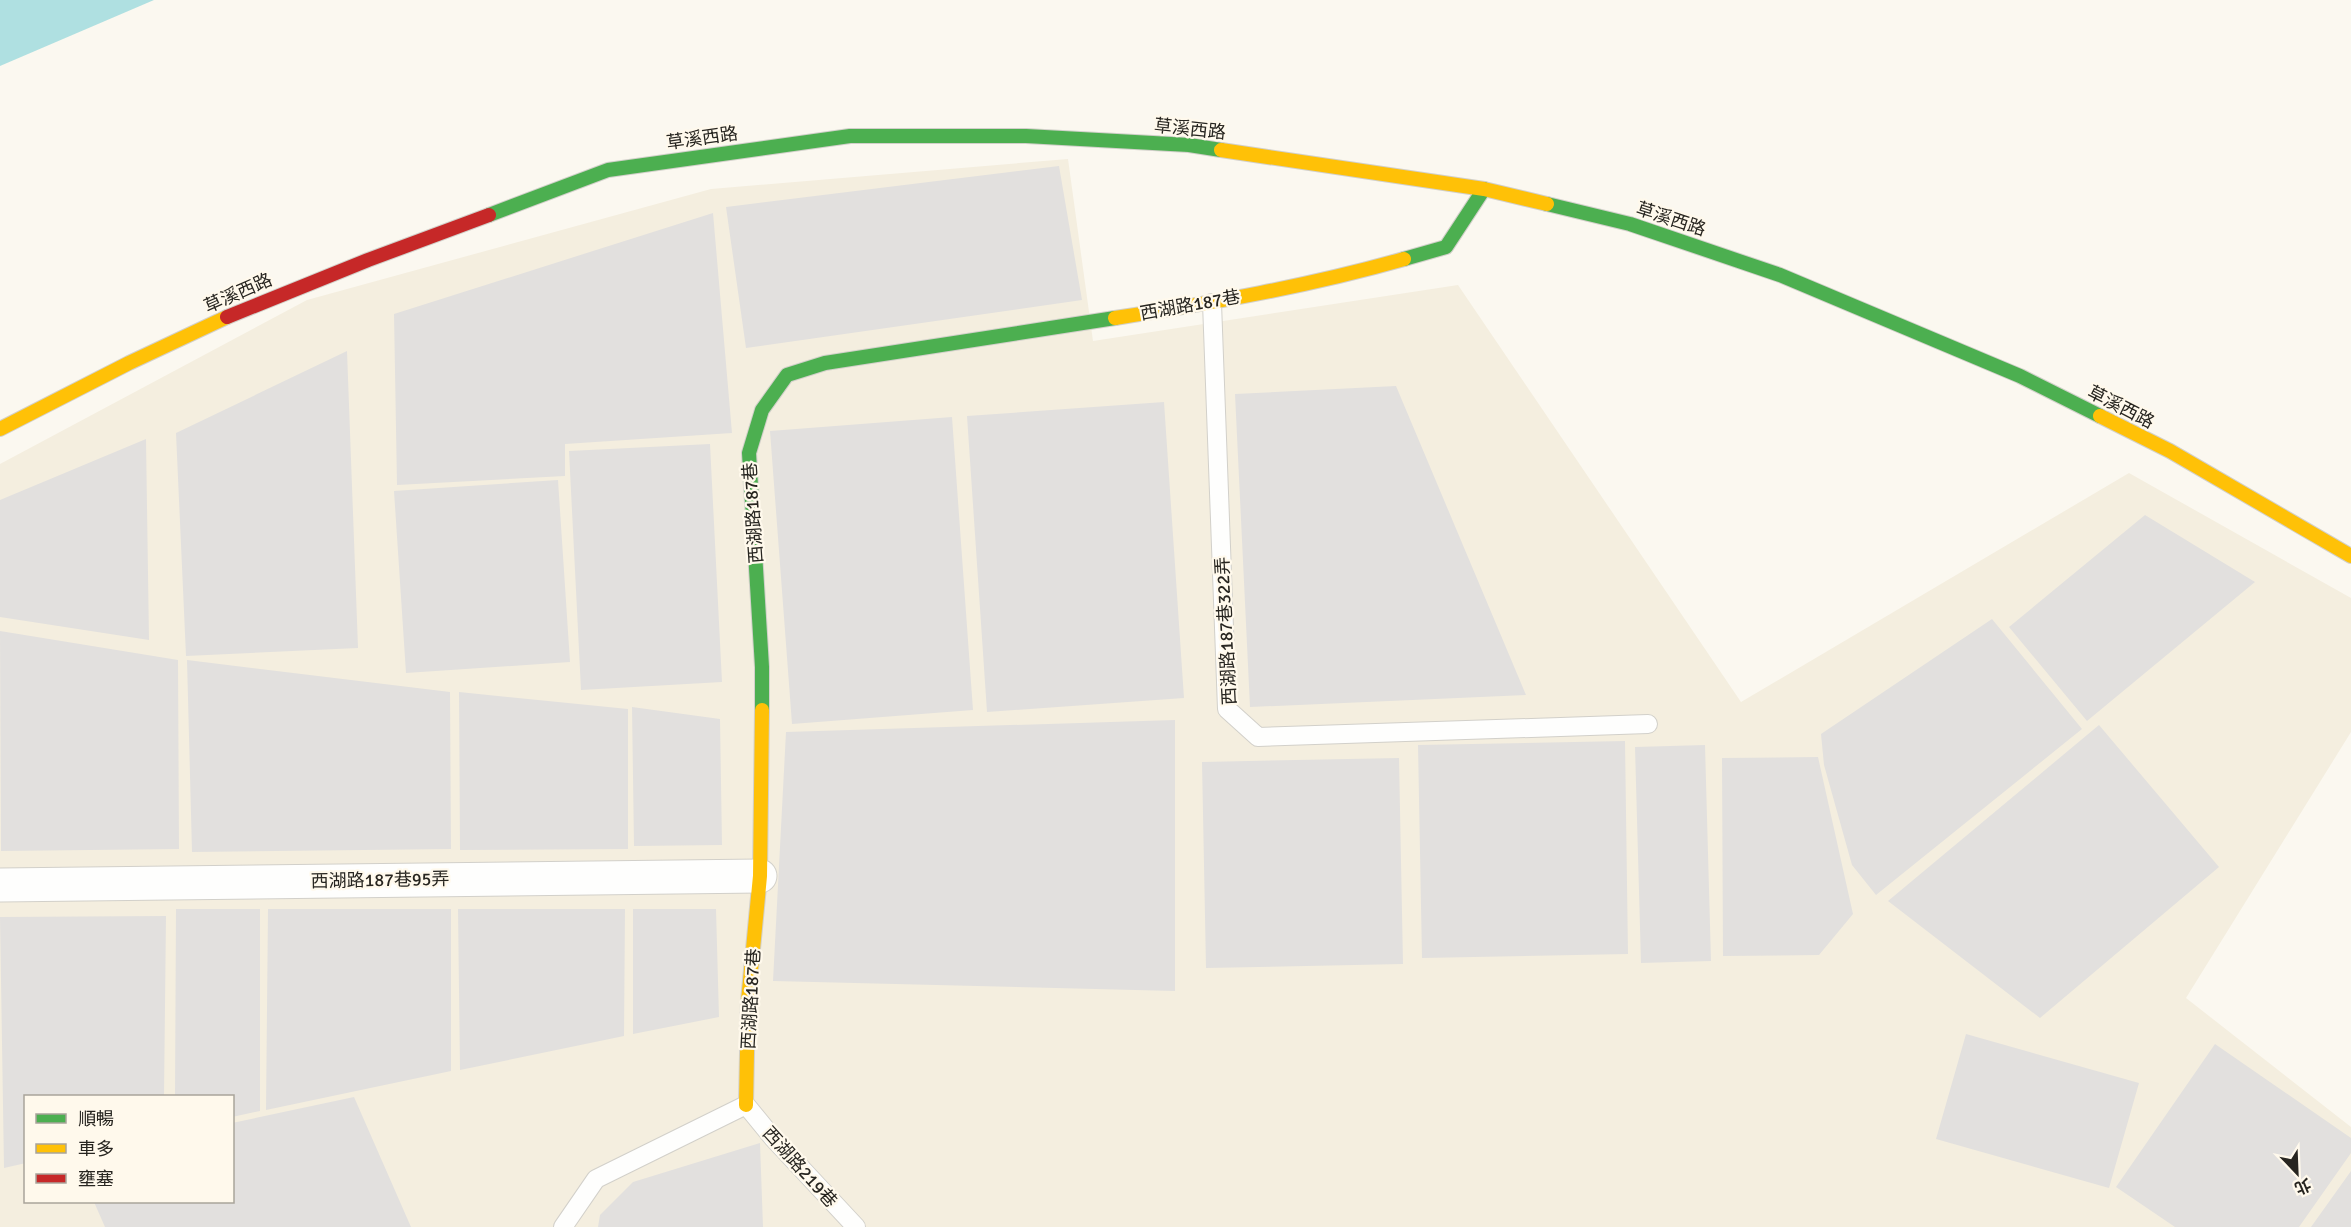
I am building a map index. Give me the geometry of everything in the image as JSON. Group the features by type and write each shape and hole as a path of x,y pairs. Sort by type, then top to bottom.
{"street":[{"name":"草溪西路","path":"0,429 129,363 250,306 608,170 850,136 1026,136 1189,145 1484,189 1630,224 1780,275 2020,376 2170,451 2351,556"},
{"name":"西湖路187巷","path":"746,1105 748,1001 760,876 762,667 749,453 762,410 787,375 825,363 1212,303 1372,268 1446,247 1484,189"},
{"name":"西湖路187巷95弄","path":"0,885 760,876"}],"lane":[{"name":"西湖路187巷322弄","path":"1212,303 1227,709 1240,723 1258,737 1648,724"},
{"path":"563,1227 596,1179 746,1105"},
{"name":"西湖路219巷","path":"746,1105 773,1138 856,1227"}],"shaded area":[{"path":"1068,159 1093,341 1458,285 1741,702 2129,473 2351,598 2351,732 2186,998 2351,1127 2351,1227 0,1227 0,464 307,300 711,189"}],"water":[{"path":"0,0 154,0 0,66"}],"building":[{"path":"1059,166 1082,300 746,348 726,207"},
{"path":"713,213 732,433 565,444 565,476 397,485 394,314"},
{"path":"347,351 358,648 186,656 176,433"},
{"path":"1396,386 1526,695 1250,707 1235,394"},
{"path":"1164,402 1184,698 987,712 967,416"},
{"path":"952,417 973,710 792,724 770,431"},
{"path":"146,439 149,640 0,617 0,500"},
{"path":"710,444 722,682 581,690 569,451"},
{"path":"558,480 570,662 406,673 394,491"},
{"path":"2145,515 2255,582 2087,721 2009,627"},
{"path":"1992,619 2082,729 1876,895 1852,865 1824,765 1821,734"},
{"path":"0,631 178,660 179,849 1,851"},
{"path":"187,660 450,692 451,849 192,852"},
{"path":"459,692 628,709 628,849 460,850"},
{"path":"632,707 720,719 722,845 634,846"},
{"path":"1175,720 1175,991 773,981 786,732"},
{"path":"2099,725 2219,867 2040,1018 1888,901"},
{"path":"1625,741 1628,954 1422,958 1418,745"},
{"path":"1705,745 1711,961 1641,963 1635,747"},
{"path":"1818,757 1853,914 1819,955 1723,956 1722,758"},
{"path":"1399,758 1403,964 1206,968 1202,762"},
{"path":"176,909 260,909 260,1111 234,1117 234,1095 175,1095"},
{"path":"268,909 451,909 451,1071 266,1110"},
{"path":"458,909 625,909 624,1036 460,1070"},
{"path":"633,909 716,909 719,1017 633,1034"},
{"path":"166,916 164,1095 24,1095 24,1163 4,1168 0,917"},
{"path":"1966,1034 2139,1083 2109,1188 1936,1139"},
{"path":"2215,1044 2351,1138 2351,1153 2299,1227 2175,1227 2116,1187"},
{"path":"354,1097 411,1227 105,1227 94,1203 234,1203 234,1123"},
{"path":"760,1143 763,1227 598,1227 600,1215 633,1182"},
{"path":"2351,1171 2351,1227 2311,1227"}],"traffic: fast":[{"path":"489,215 608,170 850,136 1026,136 1189,145 1221,150"},
{"path":"1404,259 1446,247 1484,189"},
{"path":"1547,204 1630,224 1780,275 2020,376 2100,416"},
{"path":"762,710 762,667 749,453 762,410 787,375 825,363 1115,318"}],"traffic: slow":[{"path":"1221,150 1484,189 1547,204"},
{"path":"1115,318 1260,293 1332,278 1404,259"},
{"path":"0,429 129,363 227,317"},
{"path":"2100,416 2170,451 2351,556"},
{"path":"746,1105 748,1001 760,876 762,710"}],"traffic: jam":[{"path":"227,317 368,260 489,215"}]}
